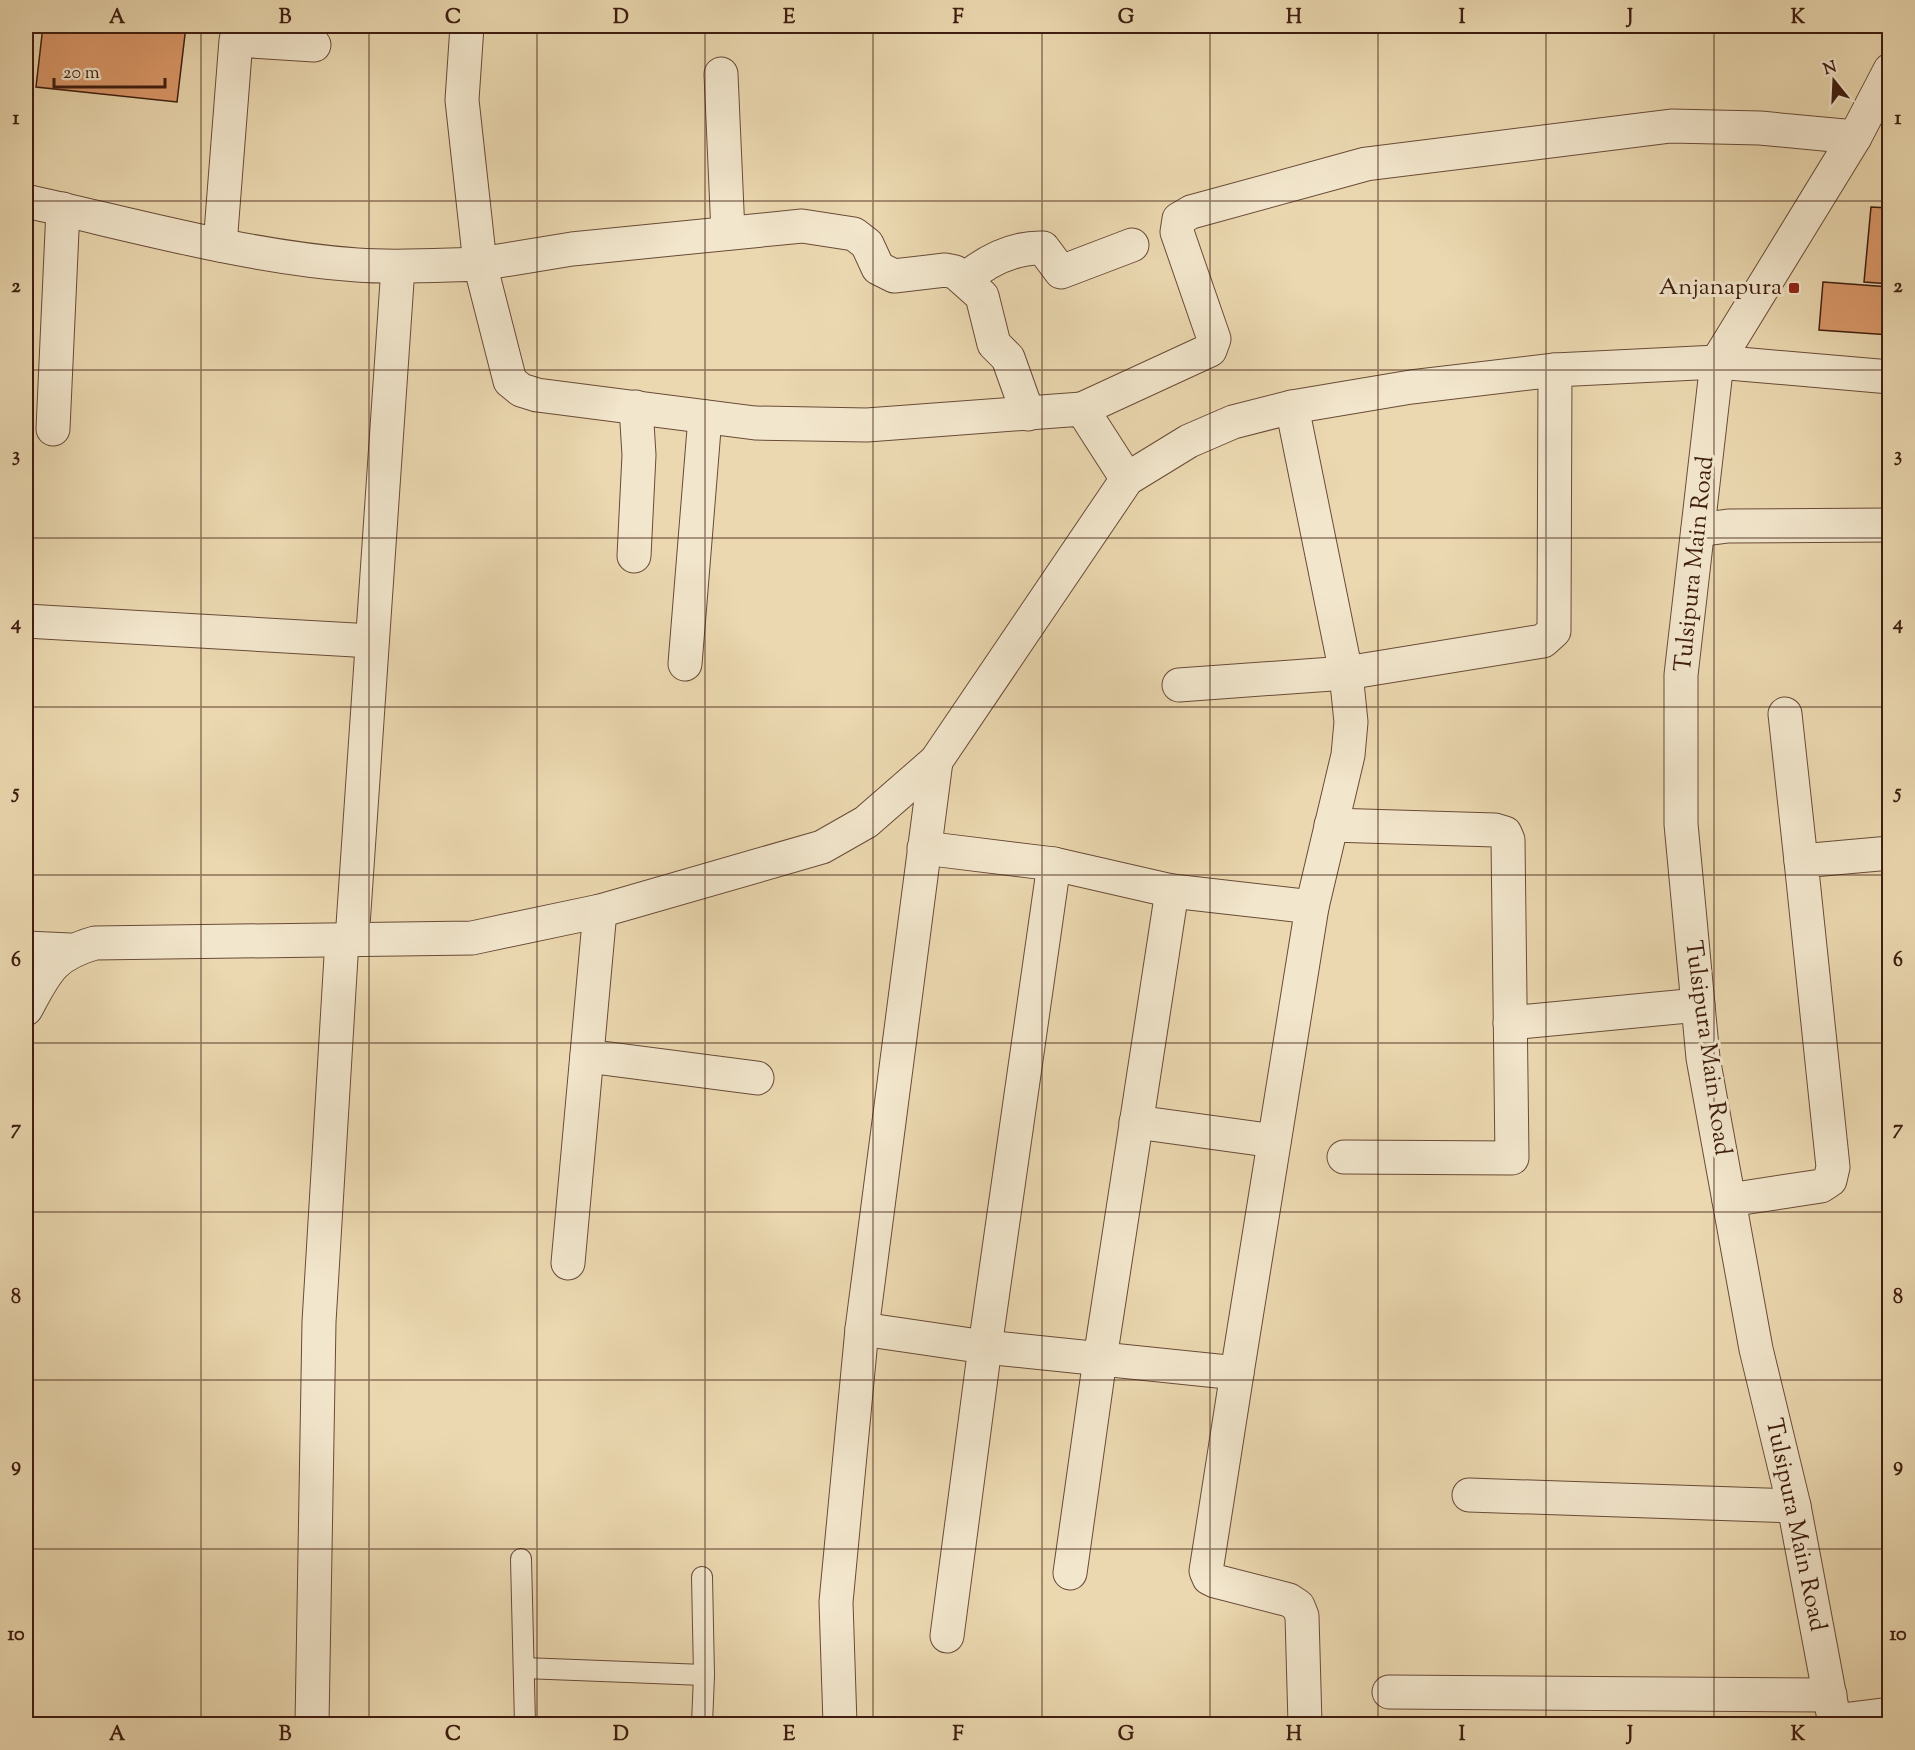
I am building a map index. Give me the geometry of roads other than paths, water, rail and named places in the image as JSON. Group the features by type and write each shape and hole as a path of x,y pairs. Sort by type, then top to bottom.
{"street":[{"path":"467,26 462,100 480,264 510,381 521,390 537,395 755,423 867,425 1082,409 1210,350 1214,345 1214,339 1177,232 1179,219 1191,212 1366,164 1671,126 1760,128 1855,137"},
{"path":"220,245 236,40 314,45"},
{"path":"1718,362 1855,137 1890,70"},
{"path":"721,74 728,233"},
{"path":"26,201 220,245 355,265 399,267 480,264 572,249 802,226 854,234 867,244 878,268 894,276 945,270 965,279 982,296 994,344 1008,358 1028,414"},
{"path":"53,429 63,209"},
{"path":"965,279 984,263 1024,247 1043,248 1061,273 1132,245"},
{"path":"312,1725 319,1322 399,267"},
{"path":"26,948 70,950 95,943 472,938 600,911 822,847 866,822 936,761 1127,479 1189,441 1233,422 1292,407 1411,387 1555,370 1718,362 1890,376"},
{"name":"Tulsipura Main Road","path":"1718,362 1681,686 1681,824 1703,1058 1756,1349 1794,1506 1833,1714"},
{"path":"1179,685 1346,674 1543,641 1552,636 1554,631 1555,370"},
{"path":"634,556 639,455 636,407"},
{"path":"1292,407 1346,674 1351,722 1348,755 1312,906 1206,1571 1209,1578 1215,1581 1289,1600 1298,1606 1302,1616 1305,1725"},
{"path":"1082,409 1127,479"},
{"path":"686,664 705,417"},
{"path":"1698,530 1728,526 1890,525"},
{"path":"26,621 372,641"},
{"path":"1729,1200 1821,1186 1830,1180 1833,1167 1785,714"},
{"path":"840,1725 836,1602 862,1329 936,761"},
{"path":"1331,825 1495,830 1505,833 1508,840 1512,1158 1344,1157"},
{"path":"924,848 1054,864 1172,891 1312,906"},
{"path":"1801,861 1890,853"},
{"path":"947,1636 985,1347 1054,864"},
{"path":"1070,1573 1100,1359 1172,891"},
{"path":"568,1263 600,911"},
{"path":"26,1009 48,969 70,950"},
{"path":"1510,1023 1698,1005"},
{"path":"587,1056 757,1078"},
{"path":"1136,1122 1274,1141"},
{"path":"862,1329 985,1347 1237,1373"},
{"path":"1469,1495 1794,1506"},
{"path":"1389,1692 1833,1714 1890,1714"}],"lane":[{"path":"521,1559 525,1725"},
{"path":"702,1577 704,1675 702,1725"},
{"path":"524,1668 704,1675"}],"place":[{"name":"Anjanapura","path":"1794,288"}]}
